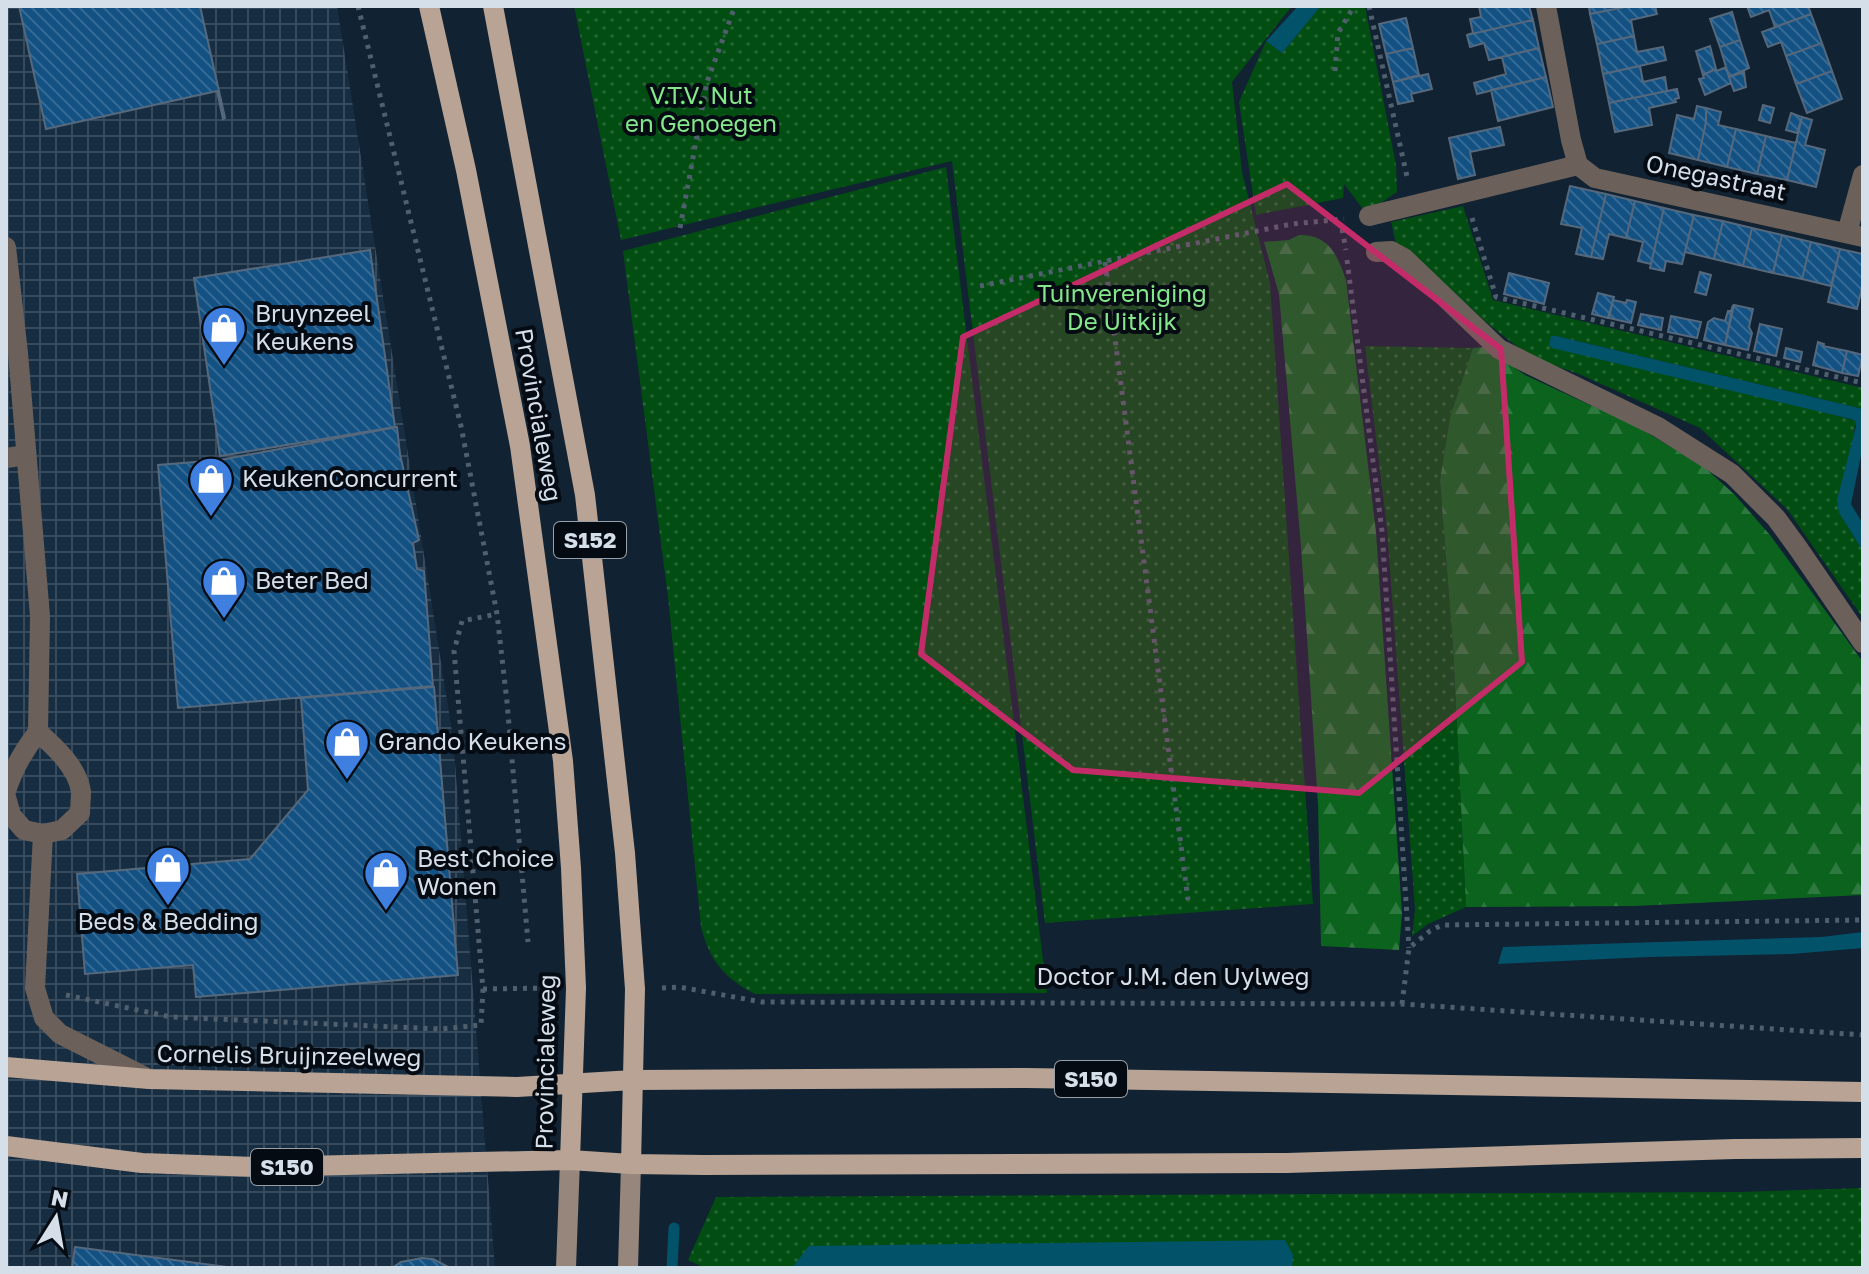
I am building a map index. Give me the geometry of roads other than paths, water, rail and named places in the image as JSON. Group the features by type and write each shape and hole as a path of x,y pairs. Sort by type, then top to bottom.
{"main road":[{"name":"Provincialeweg","path":"429,6 466,170 520,446 563,761 576,988 566,1268"},
{"name":"Provincialeweg","path":"493,6 585,495 625,853 635,989 628,1268"},
{"name":"Cornelis Bruijnzeelweg","path":"6,1067 149,1079 517,1087 571,1084"},
{"name":"S150","path":"571,1084 633,1080 1027,1078 1863,1092"},
{"name":"S150","path":"6,1146 142,1163 258,1167 570,1160 704,1165 1287,1163 1863,1148"}],"street":[{"path":"1369,216 1578,165 1546,6"},
{"name":"Onegastraat","path":"1578,165 1595,178 1855,235"},
{"path":"1855,235 1863,175"},
{"path":"6,247 18,353 16,456 40,616 38,732 11,775 6,794 11,815 24,830 43,834 62,830 80,813 81,790 69,765 38,732"},
{"path":"1376,252 1391,251 1404,258 1499,349 1658,427 1732,474 1783,528 1863,643"},
{"path":"43,834 35,988 44,1018 60,1034 149,1079"}],"waterway":[{"path":"672,1268 674,1228"}],"place":[{"name":"Bruynzeel Keukens","path":"224,367"},
{"name":"KeukenConcurrent","path":"211,518"},
{"name":"Beter Bed","path":"224,620"},
{"name":"Grando Keukens","path":"347,781"},
{"name":"Beds & Bedding","path":"168,907"},
{"name":"Best Choice Wonen","path":"386,912"}],"park label":[{"name":"V.T.V. Nut en Genoegen","path":"701,110"},
{"name":"Tuinvereniging De Uitkijk","path":"1122,308"}]}
